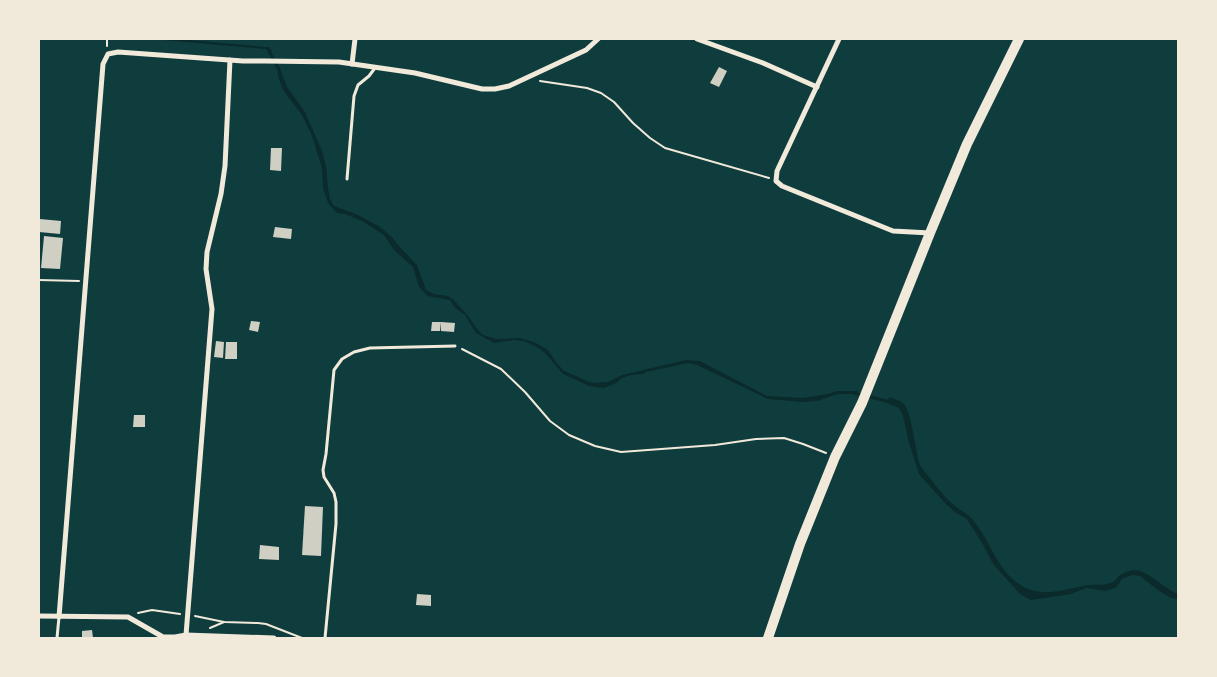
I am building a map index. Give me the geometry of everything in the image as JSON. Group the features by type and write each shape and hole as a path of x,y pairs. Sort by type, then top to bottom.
{"main road":[{"path":"768,638 800,544 835,457 862,403 967,144 1019,39"}],"street":[{"path":"352,64 355,39"},
{"path":"59,617 103,64 108,54 118,52 230,60 352,64 415,72 482,89 495,89 526,79 586,50 598,39"},
{"path":"697,39 764,63 817,87"},
{"path":"839,39 777,171 776,180 782,186 893,231 930,233"},
{"path":"186,637 212,309 206,269 207,252 221,194 225,166 230,60"},
{"path":"39,616 128,617 163,637 274,638"}],"lane":[{"path":"347,179 354,96 358,85 376,67"},
{"path":"325,638 336,524 336,502 334,493 324,477 323,470 334,370 342,359 354,352 370,348 455,346"},
{"path":"57,638 59,617"}],"path":[{"path":"106,43 107,39"},
{"path":"526,79 587,88 601,93 614,102 650,138 665,148 776,180"},
{"path":"39,280 86,281"},
{"path":"455,346 501,369 525,392 550,421 569,435 595,446 630,452 715,446 756,439 784,438 835,457"},
{"path":"128,617 139,612 152,610 224,622 266,624 302,638"}],"water":[{"path":"151,39 179,39 269,47 272,52 265,49"},
{"path":"277,66 279,66 287,87 305,112 322,151 330,199 334,206 356,214 380,227 392,237 417,265 426,290 434,294 448,296 454,300 483,335 496,339 521,338 536,343 548,350 564,371 592,383 608,382 622,375 686,360 700,361 767,396 803,398 837,391 858,391 856,394 838,394 817,401 803,402 768,399 697,365 688,363 644,374 631,375 604,388 589,386 563,374 546,354 537,347 524,341 514,340 494,343 476,333 465,315 455,308 450,300 428,296 419,287 413,267 394,250 384,235 362,221 337,213 328,203 323,188 322,168 312,136 302,115 283,90"},
{"path":"889,397 903,403 906,407 922,468 947,499 968,515 978,526 1002,567 1008,575 1023,587 1039,592 1048,592 1087,585 1102,585 1113,582 1123,573 1136,570 1146,573 1178,594 1178,600 1169,597 1140,576 1132,575 1122,579 1116,588 1105,591 1086,588 1071,594 1031,600 1020,594 993,564 966,518 956,513 945,503 919,474 903,416 899,408 887,403"}],"building":[{"path":"719,67 727,71 719,87 710,83"},
{"path":"271,148 282,148 281,171 270,170"},
{"path":"40,219 61,221 60,234 39,232"},
{"path":"275,227 292,229 291,239 273,237"},
{"path":"44,236 63,238 60,269 41,268"},
{"path":"251,321 260,322 258,332 249,330"},
{"path":"432,322 441,322 440,331 431,331"},
{"path":"441,322 455,323 454,332 441,331"},
{"path":"216,341 224,342 223,358 214,357"},
{"path":"226,342 237,342 237,359 225,359"},
{"path":"134,415 145,415 145,427 133,427"},
{"path":"305,506 323,507 321,556 302,555"},
{"path":"260,545 279,547 279,560 259,559"},
{"path":"417,594 431,595 431,606 416,605"},
{"path":"92,630 93,638 82,638 82,631"}],"waterway":[{"path":"268,49 278,68"},
{"path":"854,393 891,402"}]}
